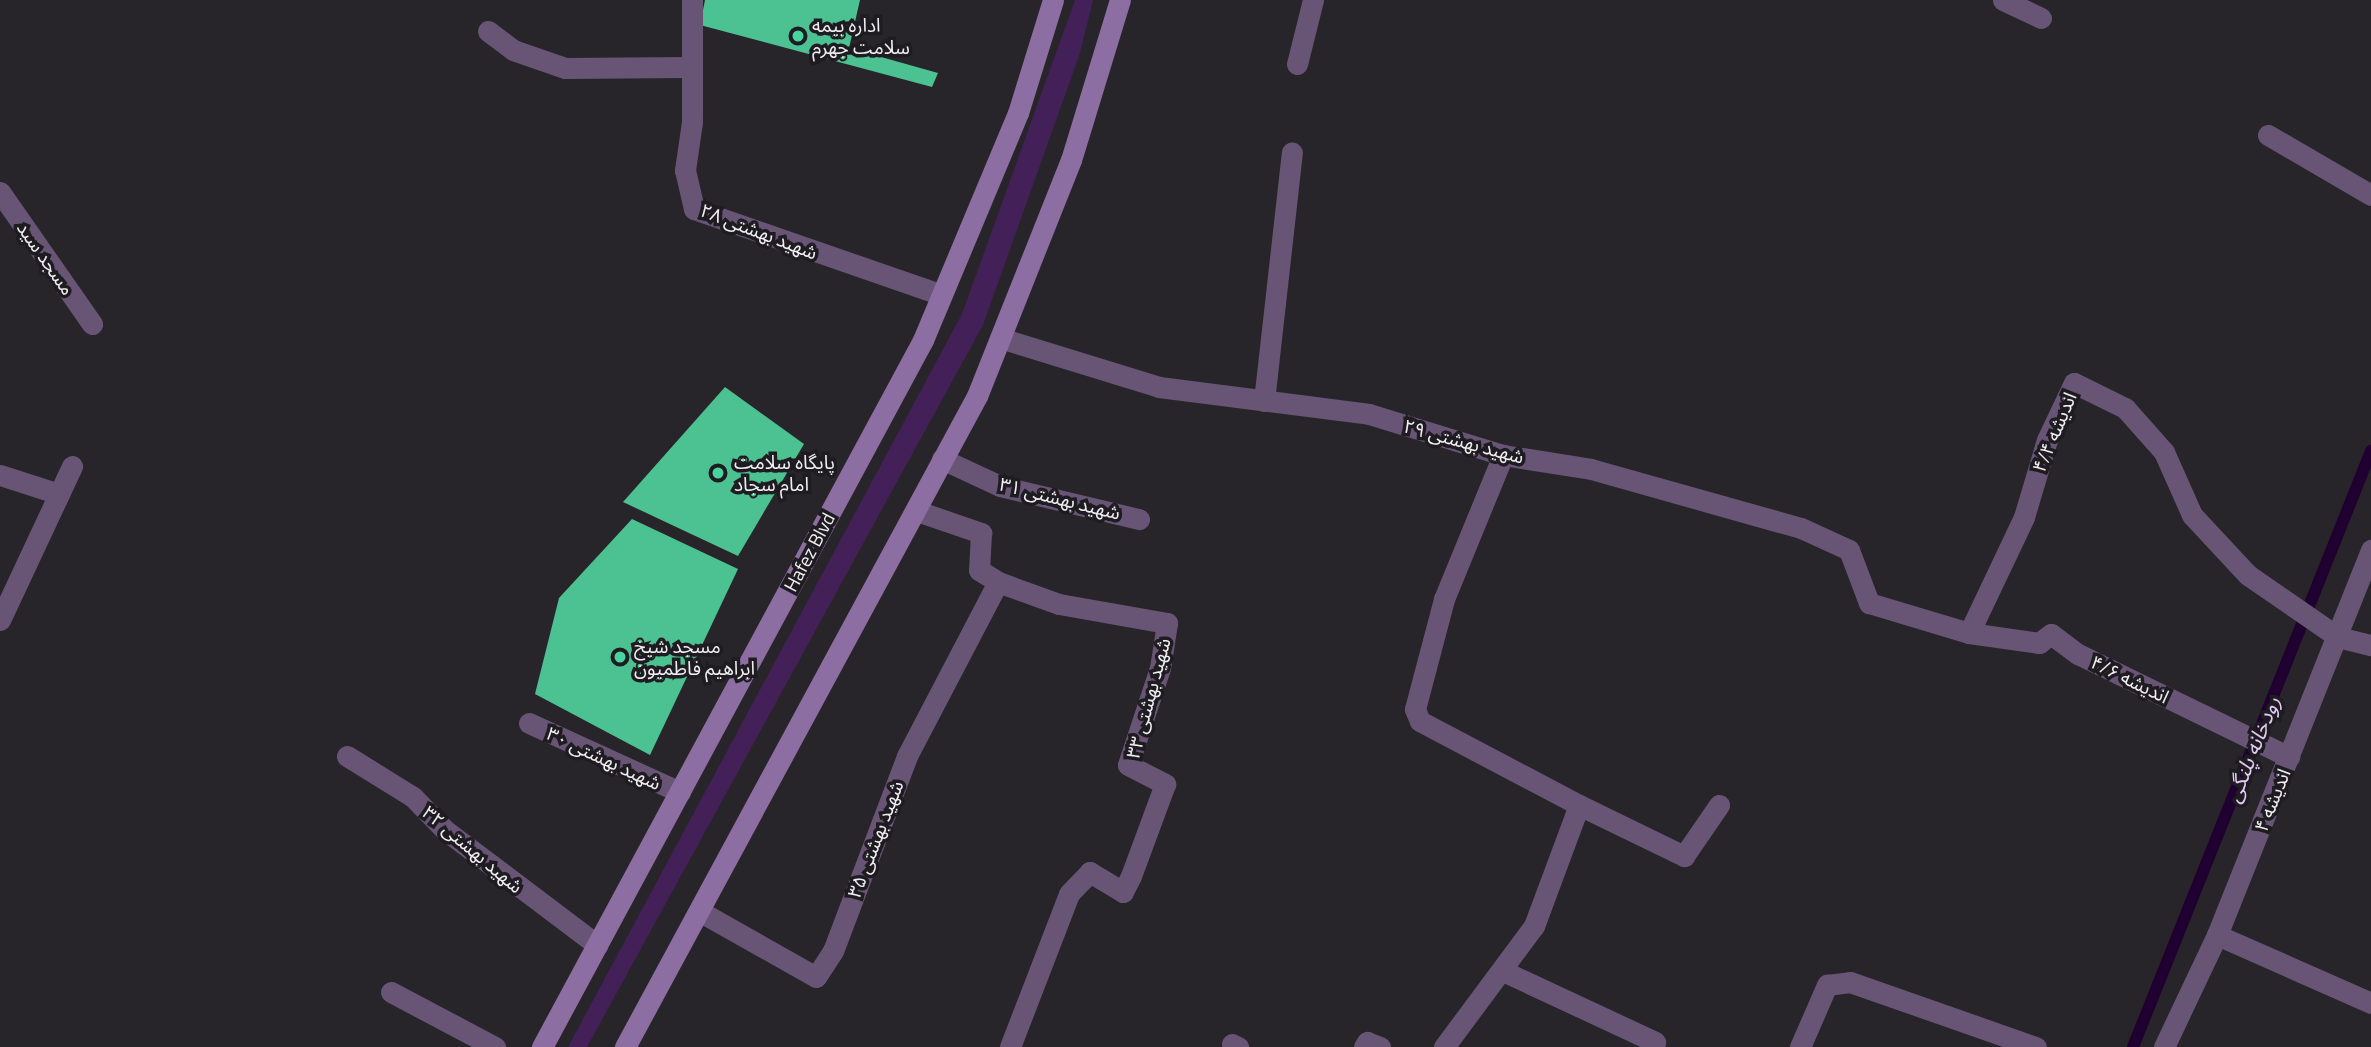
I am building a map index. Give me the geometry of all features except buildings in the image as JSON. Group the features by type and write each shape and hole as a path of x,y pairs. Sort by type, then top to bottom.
{"main road":[{"name":"Hafez Blvd","path":"542,1047 942,295 1018,113 1053,0"},
{"path":"625,1047 920,512 942,459 1000,338 1071,160 1120,0"}],"street":[{"name":"شهید بهشتی ۲۸","path":"692,0 687,67 692,122 685,170 694,209 942,295"},
{"path":"1297,64 1313,0"},
{"path":"2003,0 2041,18"},
{"path":"488,31 513,50 565,68 687,67"},
{"path":"2268,135 2371,195"},
{"path":"1264,401 1292,153"},
{"name":"مسجد سید","path":"0,192 92,324"},
{"name":"شهید بهشتی ۲۹","path":"1000,338 1158,387 1368,414 1503,455 1591,469 1801,528 1849,550 1869,603 1969,633"},
{"name":"اندیشه ۴/۴","path":"1969,633 2024,517 2047,440 2074,383 2125,408 2164,452 2202,525 2248,575 2338,637"},
{"path":"1503,455 1444,599 1415,709 1420,721 1579,805 1684,856 1719,804"},
{"name":"شهید بهشتی ۳۱","path":"942,459 1000,486 1139,519"},
{"path":"0,620 72,466"},
{"path":"0,475 58,494"},
{"path":"920,512 981,533 979,570 999,582"},
{"name":"اندیشه ۴","path":"2164,1047 2217,935 2371,550"},
{"name":"شهید بهشتی ۳۵","path":"699,911 816,977 833,951 907,756 999,582"},
{"name":"شهید بهشتی ۳۳","path":"999,582 1059,604 1167,623 1160,668 1128,765 1165,784 1131,876 1123,892 1090,872 1069,894 1010,1047"},
{"name":"اندیشه ۴/۶","path":"1969,633 2039,643 2051,634 2078,654 2289,757"},
{"path":"2338,637 2371,645"},
{"name":"شهید بهشتی ۳۰","path":"529,723 680,792"},
{"name":"شهید بهشتی ۳۲","path":"347,756 413,797 445,830 597,945"},
{"path":"1444,1047 1534,926 1579,805"},
{"path":"2217,935 2371,1003"},
{"path":"1503,971 1656,1042"},
{"path":"1800,1047 1827,985 1850,982 2036,1047"},
{"path":"391,992 495,1047"},
{"path":"1364,1047 1367,1042 1380,1047"}],"shaded area":[{"path":"1075,0 1093,0 1080,53 983,325 587,1047 568,1047 962,314"}],"waterway":[{"name":"رودخانه پلنگی","path":"2133,1047 2371,451"}],"place":[{"name":"اداره بیمه سلامت جهرم","path":"798,36"},
{"name":"پایگاه سلامت امام سجاد","path":"718,473"},
{"name":"مسجد شیخ ابراهیم فاطمیون","path":"620,657"}]}
